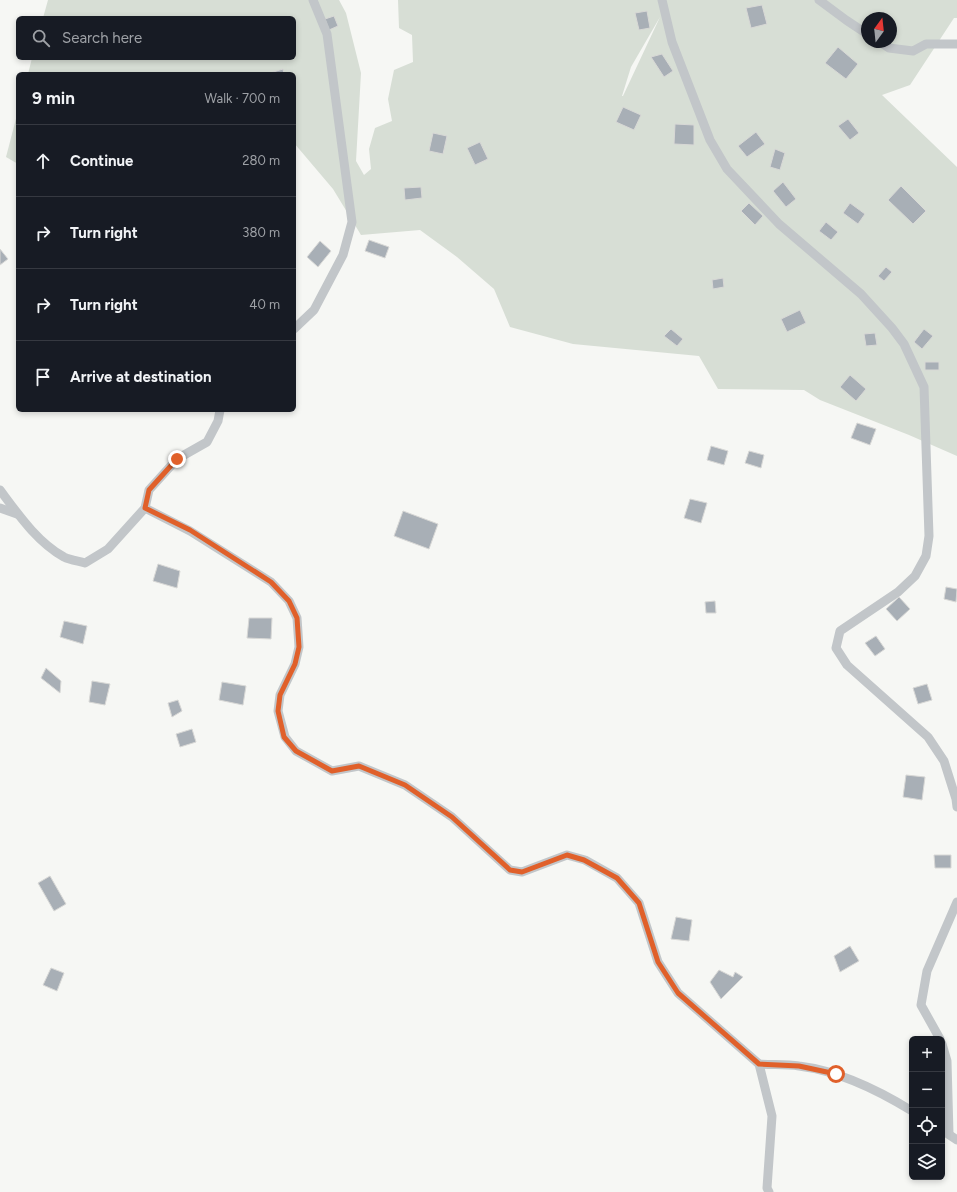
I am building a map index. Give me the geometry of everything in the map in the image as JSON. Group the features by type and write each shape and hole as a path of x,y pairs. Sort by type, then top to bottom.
{"street":[{"path":"296,327 314,310 343,255 352,222 327,34 313,0"},
{"path":"662,0 674,49 710,140 727,169 779,224 861,294 904,344 924,388 929,536 926,556 915,576 898,592 840,631 836,648 847,665 928,737 944,761 956,798 957,807"},
{"path":"819,0 861,30"},
{"path":"889,48 913,51 926,44 957,44"},
{"path":"0,490 17,514 41,540 65,558 85,563 108,549 145,508 149,490 177,459 207,442 218,421 220,412"},
{"path":"0,508 17,514"},
{"path":"145,508 190,530 271,582 289,601 297,618 299,647 295,664 280,695 278,711 284,737 296,751 332,771 359,766 405,785 452,817 510,870 522,872 567,855 584,860 617,878 639,903 658,962 678,993 759,1064 772,1116 767,1188 769,1192"},
{"path":"938,1036 921,1005 927,971 957,902"},
{"path":"945,1054 947,1061 946,1132 957,1140"},
{"path":"759,1064 799,1066 836,1074 888,1097 909,1109"}],"shaded area":[{"path":"48,0 339,0 346,13 361,73 356,161 364,175 371,169 369,149 375,128 392,121 388,99 394,70 413,62 412,35 399,28 398,0 957,0 957,18 954,18 910,85 882,95 957,167 957,456 909,435 820,400 804,390 718,389 699,356 573,344 510,327 494,289 457,257 420,230 361,235 333,189 296,145 296,72 28,72 32,60 296,60 296,16 44,16","holes":["660,17 623,96 631,67"]},
{"path":"16,119 16,163 6,157"}],"building":[{"path":"762,5 767,24 751,28 746,8"},
{"path":"647,11 650,28 639,30 635,13"},
{"path":"334,16 338,26 329,30 325,19"},
{"path":"838,47 858,64 846,79 825,63"},
{"path":"662,54 673,71 664,77 651,57"},
{"path":"283,69 284,72 273,72"},
{"path":"623,107 641,115 634,130 616,122"},
{"path":"848,119 859,133 850,140 838,126"},
{"path":"675,124 694,125 694,145 674,144"},
{"path":"756,132 765,144 747,157 738,146"},
{"path":"433,133 447,136 443,154 429,151"},
{"path":"480,142 488,159 475,165 467,148"},
{"path":"775,149 785,153 780,170 770,167"},
{"path":"783,182 796,199 786,207 773,191"},
{"path":"901,186 926,211 913,224 888,200"},
{"path":"421,187 422,198 405,200 404,188"},
{"path":"749,203 763,216 755,225 741,211"},
{"path":"850,203 865,214 858,224 843,213"},
{"path":"826,222 838,232 831,240 819,231"},
{"path":"369,240 389,247 385,258 365,251"},
{"path":"320,241 331,251 318,267 307,257"},
{"path":"0,249 8,259 0,265"},
{"path":"886,267 892,272 884,281 878,276"},
{"path":"723,278 724,287 713,289 712,280"},
{"path":"800,310 806,323 787,332 781,319"},
{"path":"671,329 683,339 677,346 664,336"},
{"path":"924,329 933,336 922,349 914,342"},
{"path":"875,333 877,345 866,346 864,334"},
{"path":"925,362 939,362 939,370 925,370"},
{"path":"850,375 866,389 856,401 840,387"},
{"path":"857,423 876,429 870,445 851,438"},
{"path":"711,446 728,451 724,465 707,460"},
{"path":"749,451 764,455 761,468 745,463"},
{"path":"690,499 707,503 701,523 684,518"},
{"path":"403,511 438,524 429,549 394,536"},
{"path":"158,564 180,571 177,588 153,581"},
{"path":"946,587 957,589 956,602 944,599"},
{"path":"899,597 910,609 897,621 886,609"},
{"path":"715,601 716,613 706,613 705,602"},
{"path":"249,618 272,618 271,639 247,638"},
{"path":"64,621 87,626 83,644 60,637"},
{"path":"876,636 885,649 875,656 865,643"},
{"path":"46,668 61,681 60,693 41,678"},
{"path":"92,681 110,684 105,705 89,702"},
{"path":"222,682 246,686 243,705 219,700"},
{"path":"927,684 932,700 918,704 913,688"},
{"path":"178,700 182,711 172,717 168,703"},
{"path":"192,729 196,742 180,747 176,734"},
{"path":"906,775 925,777 922,800 903,797"},
{"path":"934,855 951,855 951,868 935,868"},
{"path":"50,876 66,904 54,911 38,883"},
{"path":"676,917 692,920 689,941 671,939"},
{"path":"850,946 859,961 840,972 834,956"},
{"path":"51,968 64,973 57,991 43,985"},
{"path":"719,970 733,977 735,972 743,977 721,999 710,982"}],"route":[{"path":"177,459 149,490 145,508 190,530 271,582 289,601 297,618 299,647 295,664 280,695 278,711 284,737 296,751 332,771 359,766 405,785 452,817 510,870 522,872 567,855 584,860 617,878 639,903 658,962 678,993 759,1064 799,1066 836,1074"}]}
